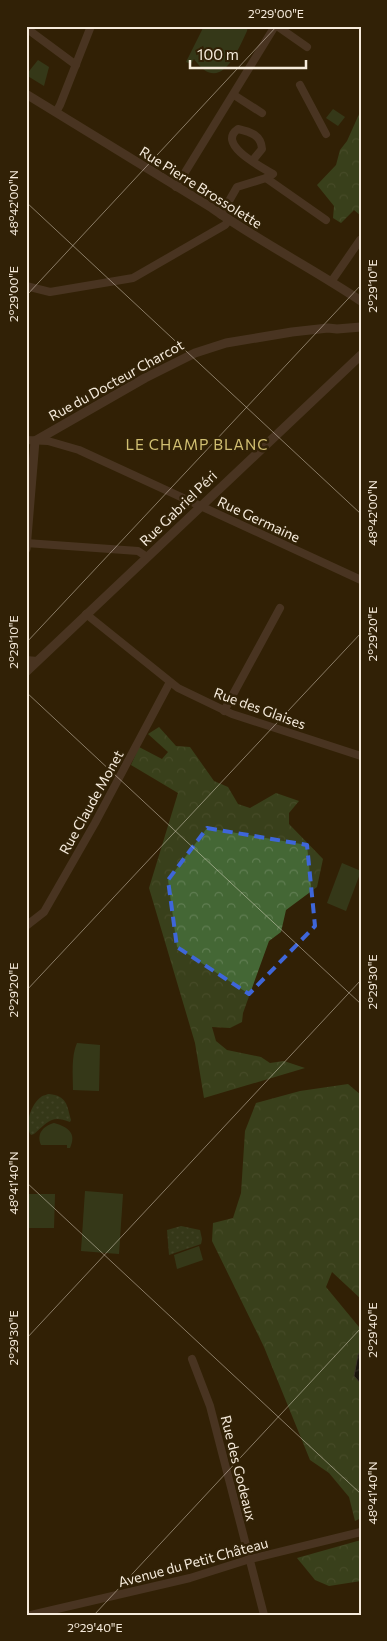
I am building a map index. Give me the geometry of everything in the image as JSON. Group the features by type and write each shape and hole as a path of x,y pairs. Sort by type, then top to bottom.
{"street":[{"path":"56,112 91,26"},
{"path":"176,187 276,26 307,47"},
{"path":"26,28 76,65"},
{"path":"300,85 326,134"},
{"name":"Rue Pierre Brossolette","path":"26,94 361,301"},
{"path":"234,95 262,113"},
{"path":"221,215 238,187 266,178 272,174 252,160"},
{"path":"266,178 326,220"},
{"path":"26,286 50,292 134,278 225,225 229,220"},
{"path":"331,282 360,240"},
{"name":"Rue du Docteur Charcot","path":"31,440 195,353 226,343 292,332 361,327"},
{"name":"Rue Gabriel Péri","path":"26,672 361,355"},
{"path":"26,548 31,440"},
{"name":"Rue Germaine","path":"31,440 48,440 79,450 361,580"},
{"path":"26,543 138,552 147,557"},
{"path":"224,711 280,608"},
{"name":"Rue des Glaises","path":"86,614 178,688 224,711 361,756"},
{"path":"26,660 38,661"},
{"name":"Rue Claude Monet","path":"26,926 44,912 95,824 170,682"},
{"name":"Rue des Godeaux","path":"192,1359 210,1406 264,1615"},
{"name":"Avenue du Petit Château","path":"31,1615 190,1578 250,1560 361,1532"}],"highlighted area":[{"path":"207,828 307,845 315,926 249,994 177,947 168,880"}],"green space":[{"path":"204,26 248,26 233,59 220,72 212,73 203,69 194,59 191,64 186,62"},
{"path":"38,60 49,67 44,86 26,75"},
{"path":"333,109 345,117 338,126 326,118"},
{"path":"360,112 361,216 354,210 341,223 333,218 334,206 317,185 336,165 340,150 347,141"},
{"path":"159,727 176,746 190,747 214,781 228,787 238,804 250,808 276,793 299,801 289,813 289,824 323,859 317,887 286,910 281,932 269,941 243,1013 242,1022 230,1028 212,1027 216,1041 227,1050 261,1057 270,1063 284,1061 305,1068 204,1098 195,1043 149,888 178,793 131,765 139,747 162,759 168,752 148,734"},
{"path":"342,863 361,871 346,911 327,903"},
{"path":"77,1043 100,1045 99,1091 73,1090 73,1060"},
{"path":"348,1084 361,1095 361,1299 332,1272 326,1287 359,1327 361,1334 361,1518 355,1521 349,1497 329,1473 310,1460 264,1347 212,1241 213,1223 233,1218 241,1193 245,1131 256,1103 300,1091"},
{"path":"49,1094 63,1099 71,1120 70,1122 54,1119 31,1135 28,1120 34,1104 41,1097"},
{"path":"54,1123 70,1131 72,1143 70,1148 67,1148 67,1145 41,1145 40,1134 47,1126"},
{"path":"85,1191 123,1194 119,1254 81,1251"},
{"path":"26,1194 55,1194 54,1228 26,1228"},
{"path":"181,1226 200,1230 201,1244 169,1255 167,1230"},
{"path":"199,1246 203,1260 177,1269 174,1255"},
{"path":"361,1540 361,1581 329,1586 315,1580 297,1558"}],"water":[{"path":"361,1350 361,1384 354,1376 358,1355"}],"district":[{"name":"LE CHAMP BLANC","path":"197,444"}]}
